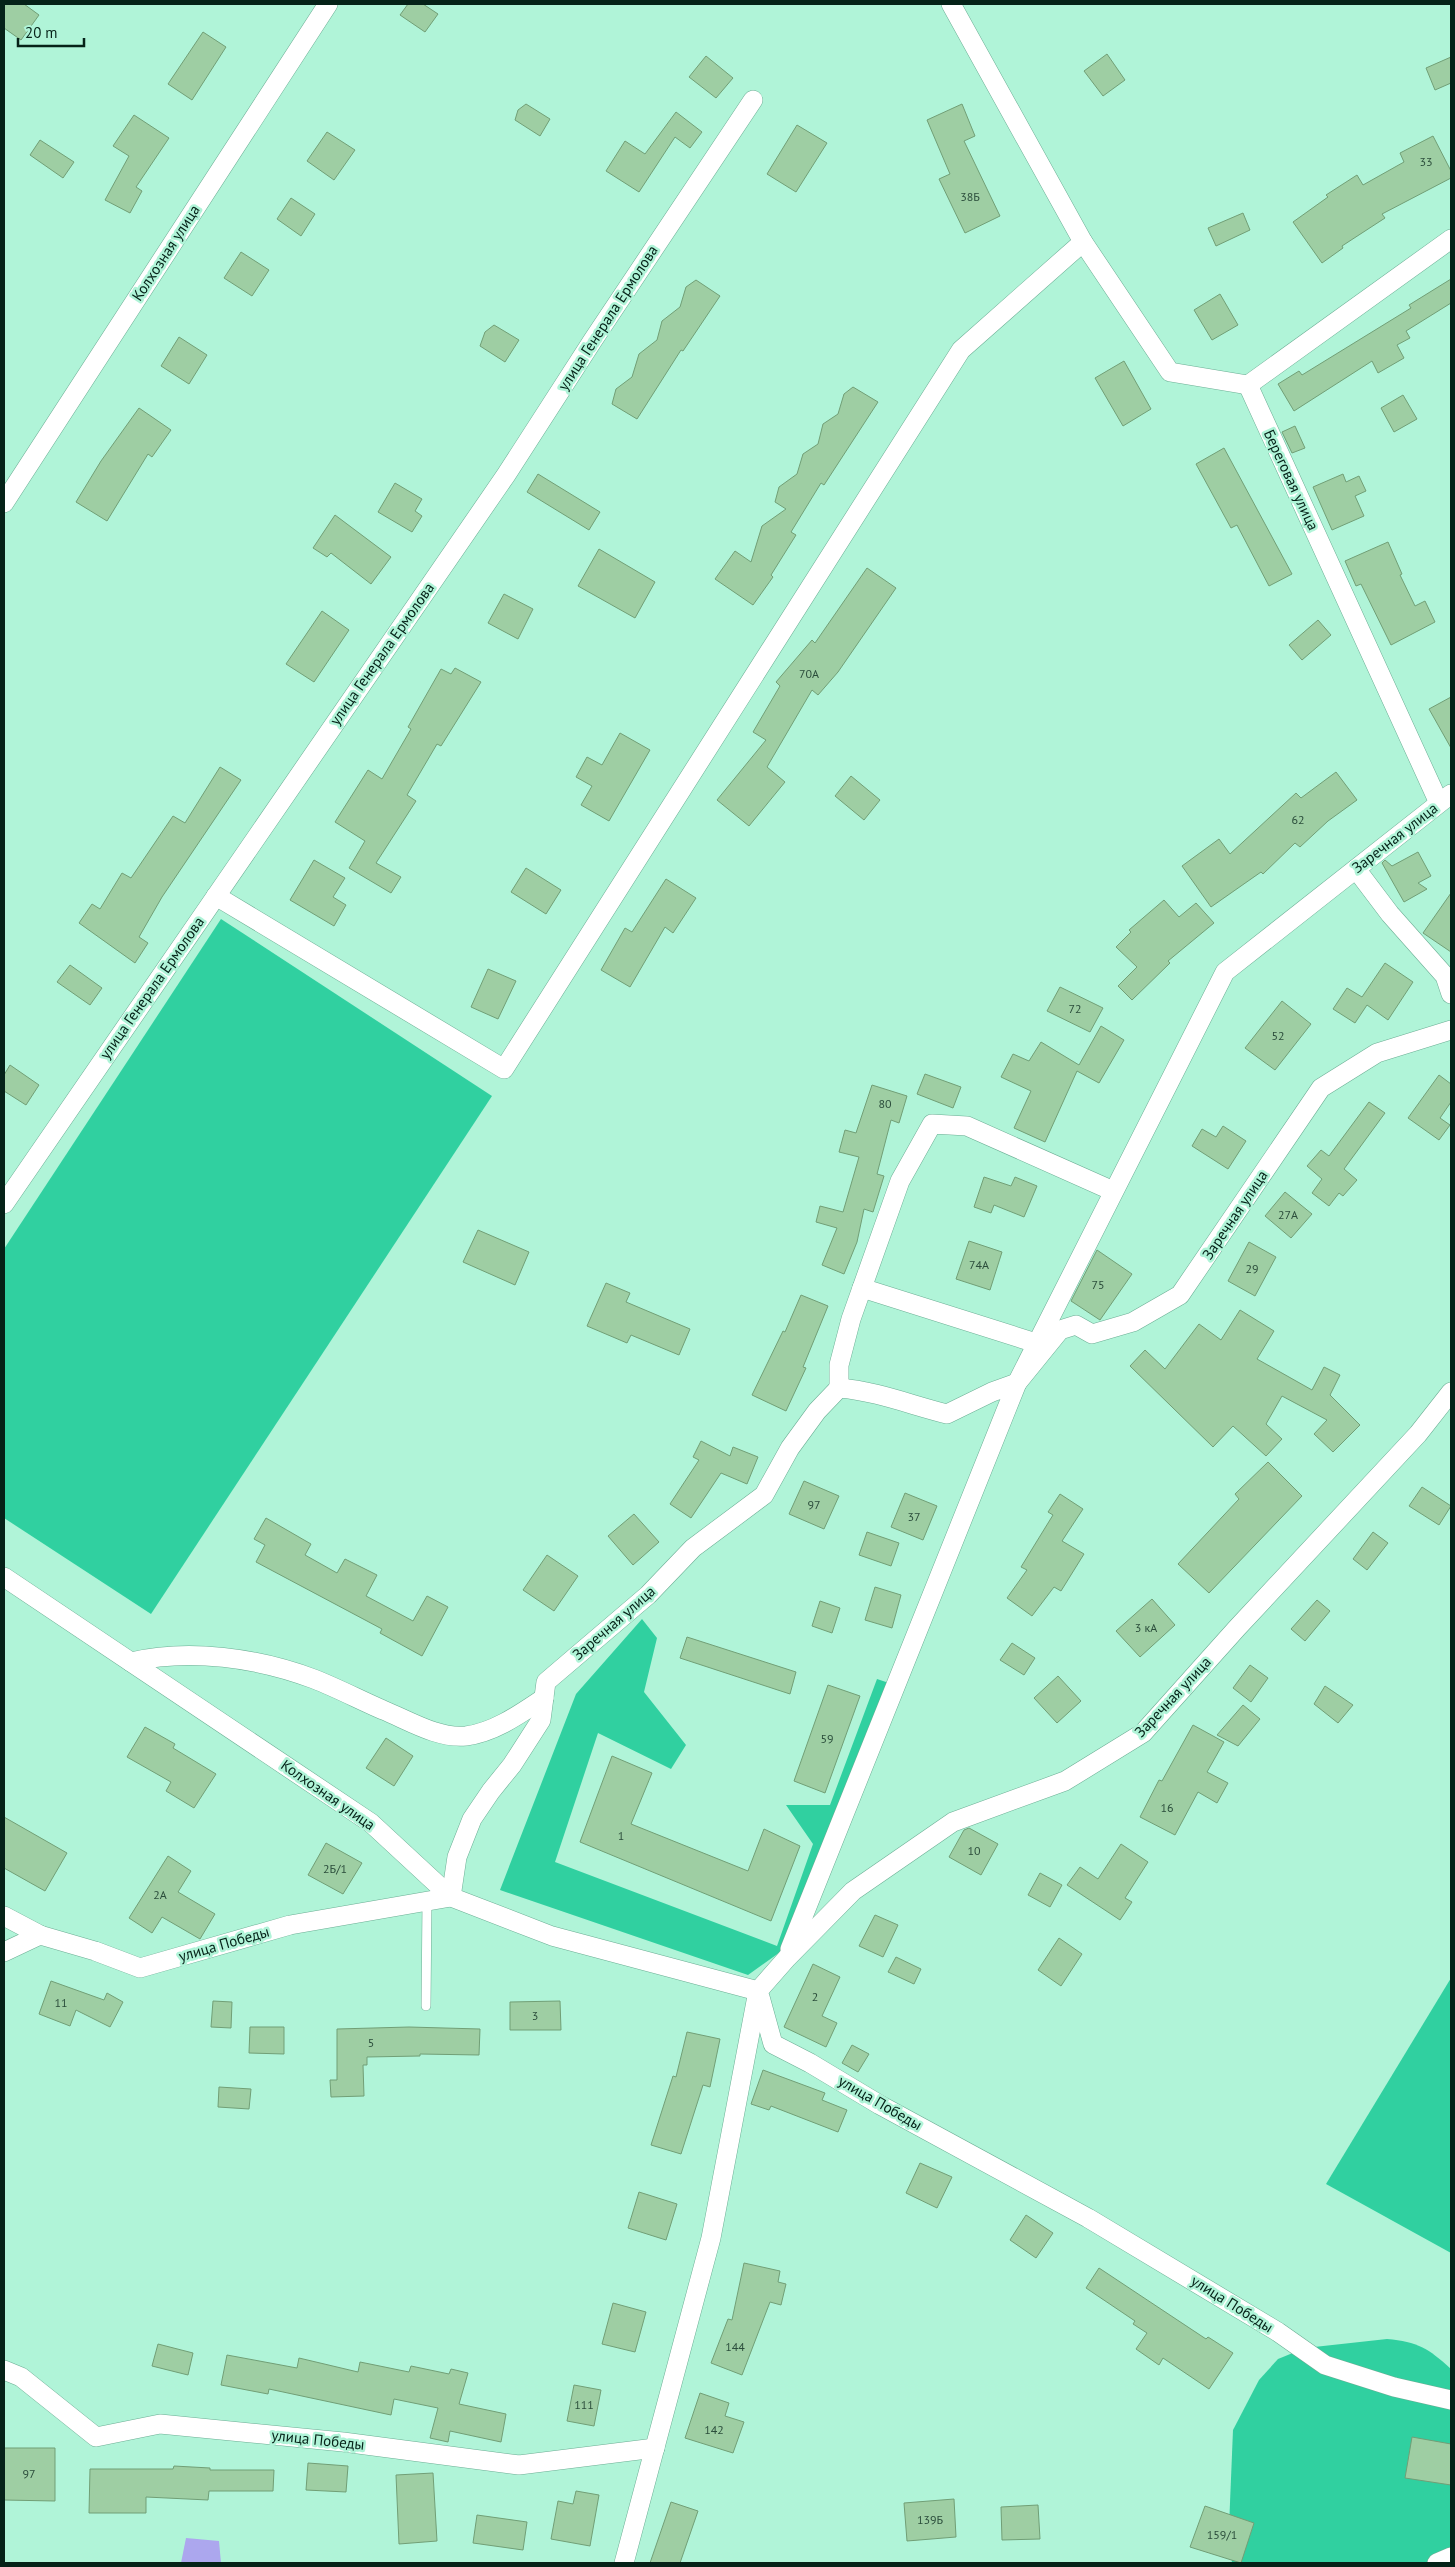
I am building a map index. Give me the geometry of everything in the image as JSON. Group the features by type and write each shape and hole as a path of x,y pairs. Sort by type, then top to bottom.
{"street":[{"name":"Колхозная улица","path":"4,503 328,4"},
{"path":"951,4 1083,242 1170,372 1248,385 1451,239"},
{"name":"улица Генерала Ермолова","path":"4,1204 506,475 593,340 753,100"},
{"path":"216,896 504,1069 960,350 1083,242"},
{"name":"Береговая улица","path":"1248,385 1445,798"},
{"name":"Заречная улица","path":"787,1958 1017,1383 1225,972 1445,798"},
{"path":"1356,869 1390,914 1445,976 1451,994"},
{"name":"Заречная улица","path":"1017,1383 1060,1330 1076,1326 1092,1334 1133,1322 1180,1295 1321,1088 1377,1053 1451,1030"},
{"path":"1017,1383 992,1392 947,1414 899,1402 867,1391 839,1388 839,1365 851,1319 900,1181 932,1124 967,1126 1113,1191"},
{"path":"862,1288 1036,1343"},
{"name":"Заречная улица","path":"451,1896 457,1857 472,1819 491,1790 512,1765 541,1720 546,1682 648,1595 693,1548 764,1495 790,1448 816,1411 839,1388"},
{"name":"Заречная улица","path":"758,1991 787,1958 854,1891 953,1822 1065,1781 1143,1733 1243,1621 1418,1434 1451,1392"},
{"name":"Колхозная улица","path":"4,1577 371,1823 451,1896 552,1936 758,1991"},
{"path":"131,1662 149,1657 201,1656 260,1663 313,1679 438,1733 465,1736 501,1726 544,1698"},
{"name":"улица Победы","path":"4,1916 40,1935 95,1951 140,1968 290,1925 451,1896"},
{"path":"4,1952 40,1935"},
{"path":"624,2563 712,2238 758,1991"},
{"name":"улица Победы","path":"758,1991 773,2044 810,2063 880,2105 1113,2232 1278,2332 1325,2365 1394,2387 1451,2400"},
{"name":"улица Победы","path":"4,2370 20,2377 96,2437 160,2424 343,2442 519,2465 655,2448"},
{"path":"1437,2563 1451,2557"}],"lane":[{"path":"426,2006 427,1901"}],"green space":[{"path":"221,919 492,1096 151,1614 4,1518 4,1249"},
{"path":"642,1619 657,1638 644,1692 686,1745 671,1769 598,1733 555,1862 777,1946 813,1844 786,1805 830,1805 877,1679 889,1683 783,1950 748,1975 500,1890 576,1694"},
{"path":"1451,1978 1451,2253 1326,2184"},
{"path":"1387,2339 1407,2342 1422,2347 1451,2369 1451,2563 1232,2563 1229,2527 1233,2430 1259,2380 1278,2359 1305,2348"}],"shaded area":[{"path":"186,2538 219,2541 221,2563 181,2563"}],"building":[{"path":"4,4 24,4 39,15 21,40 4,28"},
{"path":"408,4 423,4 438,14 425,32 400,15"},
{"path":"203,32 226,47 192,100 168,84"},
{"path":"1107,54 1125,80 1103,96 1084,71"},
{"path":"706,56 733,78 716,98 689,77"},
{"path":"1451,57 1451,83 1435,90 1426,68"},
{"path":"526,104 550,119 540,136 515,120 518,110"},
{"path":"962,104 975,136 964,141 1000,216 965,233 939,179 950,174 927,120"},
{"path":"676,112 702,132 690,148 675,137 639,192 606,171 625,141 645,154"},
{"path":"134,115 169,138 136,187 142,191 130,213 105,200 129,156 113,146"},
{"path":"797,125 827,143 796,192 767,174"},
{"path":"327,132 355,150 334,180 307,161"},
{"path":"1433,136 1451,171 1451,178 1382,214 1385,218 1342,246 1343,248 1322,263 1293,222 1328,197 1326,195 1357,175 1363,185 1404,162 1400,153"},
{"path":"40,140 74,162 63,178 30,155"},
{"path":"291,198 315,214 301,236 277,219"},
{"path":"1243,213 1250,230 1216,246 1208,228"},
{"path":"241,252 269,270 252,296 224,278"},
{"path":"1451,279 1451,303 1406,331 1410,338 1397,345 1404,358 1378,373 1372,361 1294,411 1278,384 1299,371 1302,375 1411,308 1409,305"},
{"path":"696,280 720,296 683,351 681,350 637,419 612,404 616,389 632,377 639,354 657,340 662,321 680,307 686,287"},
{"path":"1220,294 1238,325 1212,340 1194,310"},
{"path":"494,325 519,340 505,362 480,346 485,332"},
{"path":"179,337 207,355 189,384 161,366"},
{"path":"1124,361 1151,409 1123,426 1095,378"},
{"path":"853,387 878,402 824,485 821,483 791,532 796,535 771,575 773,577 753,605 715,579 735,551 751,562 762,526 786,509 775,502 779,487 797,474 803,454 818,444 823,424 838,414 844,394"},
{"path":"1403,395 1417,419 1394,432 1381,408"},
{"path":"139,408 171,430 152,457 148,454 107,521 76,502 101,461"},
{"path":"1295,426 1305,448 1292,453 1282,432"},
{"path":"1224,448 1292,574 1269,586 1237,525 1231,528 1196,464"},
{"path":"538,474 600,512 589,530 527,492"},
{"path":"1343,474 1346,482 1359,476 1366,491 1355,496 1364,516 1332,530 1313,487"},
{"path":"395,483 422,499 415,511 422,516 412,532 378,512"},
{"path":"335,515 391,557 371,584 331,553 327,557 313,548"},
{"path":"1388,542 1402,574 1400,575 1415,606 1425,601 1435,622 1391,645 1361,584 1356,586 1345,561"},
{"path":"599,549 655,582 635,618 578,586"},
{"path":"867,568 896,588 838,672 818,695 812,690 767,767 785,782 749,826 717,800 766,740 753,732 780,686 776,682 812,640 815,643"},
{"path":"504,594 533,609 518,639 488,623"},
{"path":"322,611 349,630 314,682 286,664"},
{"path":"1318,620 1331,635 1302,660 1289,645"},
{"path":"455,668 481,682 441,746 437,744 407,795 416,801 376,863 401,877 391,893 349,868 365,841 335,822 368,770 382,779 411,729 408,727 441,669 451,674"},
{"path":"1451,697 1451,748 1429,709"},
{"path":"620,733 650,750 609,821 581,805 592,786 576,777 587,757 602,765"},
{"path":"220,767 241,780 162,897 139,937 148,943 135,963 79,923 92,904 100,909 122,873 131,878 173,816 185,823"},
{"path":"1336,772 1357,800 1328,821 1300,847 1295,843 1263,874 1261,872 1211,907 1182,866 1219,839 1230,854 1296,793 1301,798"},
{"path":"851,776 880,800 864,820 835,796"},
{"path":"1418,852 1431,876 1418,883 1427,889 1404,902 1382,863 1385,860 1392,866"},
{"path":"314,860 345,878 333,897 346,905 334,926 290,900"},
{"path":"526,868 561,890 546,914 511,892"},
{"path":"666,879 696,898 673,933 665,927 630,987 601,970 625,928 632,932"},
{"path":"1451,893 1451,952 1423,933"},
{"path":"1164,900 1179,917 1196,903 1214,923 1168,961 1170,963 1132,1000 1118,986 1137,967 1116,947 1131,932 1129,930"},
{"path":"1385,963 1413,982 1388,1020 1367,1005 1355,1023 1333,1009 1347,988 1362,997"},
{"path":"70,965 102,988 90,1005 57,982"},
{"path":"488,969 516,981 498,1019 471,1007"},
{"path":"1060,987 1103,1008 1090,1032 1047,1011"},
{"path":"1282,1001 1311,1024 1275,1070 1245,1048"},
{"path":"1101,1026 1124,1040 1099,1083 1077,1071 1045,1142 1014,1128 1031,1091 1001,1077 1013,1054 1029,1061 1041,1042 1079,1065"},
{"path":"10,1065 39,1085 26,1105 4,1091 4,1075"},
{"path":"925,1074 961,1087 953,1108 917,1094"},
{"path":"1439,1075 1451,1084 1451,1102 1440,1118 1450,1125 1439,1140 1408,1118"},
{"path":"872,1085 907,1096 899,1123 891,1120 877,1174 884,1176 873,1212 864,1209 857,1242 844,1274 822,1265 837,1228 816,1222 820,1206 843,1212 859,1157 839,1152 845,1130 856,1133"},
{"path":"1369,1102 1385,1113 1344,1169 1357,1180 1343,1196 1339,1193 1329,1206 1312,1193 1322,1179 1307,1166 1321,1150 1329,1156"},
{"path":"1223,1126 1246,1141 1228,1169 1192,1146 1202,1129 1216,1137"},
{"path":"984,1177 1011,1186 1015,1177 1037,1186 1024,1217 994,1205 991,1213 974,1207"},
{"path":"1285,1192 1312,1214 1291,1238 1265,1216"},
{"path":"478,1230 529,1252 515,1285 463,1262"},
{"path":"969,1241 1002,1252 990,1290 956,1279"},
{"path":"1249,1242 1276,1257 1255,1296 1228,1281"},
{"path":"1097,1250 1132,1274 1100,1320 1071,1301"},
{"path":"606,1283 630,1293 626,1302 690,1329 679,1355 631,1335 627,1343 587,1326"},
{"path":"801,1295 828,1306 803,1367 806,1368 786,1411 752,1395 783,1331 785,1332"},
{"path":"1240,1310 1274,1331 1257,1359 1312,1390 1324,1367 1340,1375 1330,1395 1360,1425 1333,1452 1314,1434 1327,1420 1282,1396 1266,1424 1282,1439 1266,1456 1233,1426 1213,1447 1130,1366 1145,1350 1165,1369 1199,1324 1221,1340"},
{"path":"701,1441 730,1456 733,1447 758,1457 747,1484 721,1473 691,1518 670,1504 699,1460 693,1457"},
{"path":"1268,1462 1302,1496 1209,1593 1178,1564 1239,1499 1235,1494"},
{"path":"804,1481 839,1496 824,1529 789,1514"},
{"path":"1422,1487 1451,1506 1439,1525 1409,1506"},
{"path":"905,1493 937,1506 923,1540 891,1527"},
{"path":"1060,1494 1083,1509 1062,1541 1084,1554 1061,1591 1054,1587 1032,1616 1007,1598 1027,1570 1021,1567 1053,1515 1048,1512"},
{"path":"634,1514 659,1542 633,1565 608,1536"},
{"path":"266,1518 311,1544 305,1555 337,1573 345,1559 377,1575 366,1596 413,1621 427,1596 448,1607 422,1656 380,1633 382,1629 256,1562 265,1545 254,1539"},
{"path":"867,1532 899,1543 891,1566 859,1555"},
{"path":"1373,1532 1388,1543 1367,1570 1353,1559"},
{"path":"547,1555 578,1576 554,1611 523,1590"},
{"path":"875,1587 901,1595 892,1628 865,1620"},
{"path":"1152,1599 1175,1625 1140,1657 1116,1631"},
{"path":"1317,1600 1330,1611 1305,1641 1291,1629"},
{"path":"820,1601 840,1608 832,1633 812,1626"},
{"path":"687,1637 796,1672 790,1694 680,1658"},
{"path":"1012,1643 1035,1658 1024,1675 1000,1660"},
{"path":"1250,1665 1268,1678 1251,1702 1233,1688"},
{"path":"1058,1676 1081,1701 1057,1723 1034,1698"},
{"path":"828,1685 860,1696 825,1793 794,1781"},
{"path":"1325,1686 1353,1705 1338,1723 1314,1704"},
{"path":"1243,1705 1260,1719 1238,1746 1217,1735"},
{"path":"1193,1725 1224,1742 1207,1772 1228,1783 1217,1803 1198,1792 1175,1835 1140,1817 1159,1780 1162,1781"},
{"path":"145,1727 175,1744 173,1748 216,1774 194,1808 166,1791 171,1782 127,1757"},
{"path":"386,1738 413,1756 394,1786 366,1768"},
{"path":"612,1756 652,1773 631,1824 748,1871 764,1829 800,1846 771,1921 580,1842"},
{"path":"4,1817 67,1853 45,1891 4,1868"},
{"path":"969,1828 998,1844 981,1875 949,1857 964,1830"},
{"path":"326,1843 362,1863 343,1894 308,1875"},
{"path":"1121,1844 1148,1862 1125,1898 1132,1902 1120,1920 1067,1885 1080,1867 1098,1879"},
{"path":"168,1856 191,1871 178,1892 215,1914 200,1939 162,1917 152,1933 129,1918"},
{"path":"1040,1873 1062,1885 1050,1907 1028,1895"},
{"path":"875,1915 898,1925 883,1957 859,1946"},
{"path":"1059,1938 1082,1954 1061,1986 1038,1970"},
{"path":"896,1957 921,1969 914,1984 888,1972"},
{"path":"813,1964 840,1977 822,2016 837,2023 826,2047 784,2027"},
{"path":"51,1981 104,2000 107,1993 123,2002 110,2027 76,2010 70,2026 39,2014"},
{"path":"213,2001 232,2002 231,2028 211,2027"},
{"path":"560,2001 561,2030 510,2030 510,2002"},
{"path":"250,2027 284,2027 284,2054 249,2053"},
{"path":"409,2027 480,2029 479,2055 420,2054 420,2056 367,2057 367,2065 363,2065 364,2096 331,2097 330,2080 337,2080 337,2029"},
{"path":"687,2032 720,2039 710,2087 703,2085 681,2154 651,2145 673,2076 676,2077"},
{"path":"852,2045 869,2054 858,2072 842,2063"},
{"path":"763,2070 825,2093 822,2100 847,2110 838,2132 771,2106 769,2110 751,2104"},
{"path":"219,2087 251,2089 249,2109 218,2107"},
{"path":"920,2163 952,2177 937,2208 906,2193"},
{"path":"639,2192 677,2204 666,2240 628,2228"},
{"path":"1026,2215 1053,2233 1036,2258 1010,2240"},
{"path":"744,2263 780,2271 778,2282 786,2284 781,2305 770,2302 742,2375 711,2363 728,2319 732,2320"},
{"path":"1099,2268 1206,2339 1208,2337 1233,2353 1209,2389 1163,2358 1159,2365 1136,2349 1147,2333 1133,2324 1135,2321 1086,2288"},
{"path":"613,2303 646,2312 635,2352 602,2344"},
{"path":"158,2344 193,2353 188,2375 152,2366"},
{"path":"227,2355 297,2368 299,2358 358,2372 360,2362 409,2372 411,2366 449,2374 451,2369 468,2373 459,2404 506,2414 501,2442 450,2431 448,2442 430,2438 438,2408 394,2399 391,2415 269,2389 268,2394 221,2385"},
{"path":"574,2385 601,2390 594,2426 567,2421"},
{"path":"700,2393 729,2403 725,2416 744,2422 733,2453 685,2438"},
{"path":"1412,2437 1451,2444 1451,2485 1405,2478"},
{"path":"4,2448 55,2448 55,2501 4,2500"},
{"path":"308,2463 348,2466 346,2492 306,2490"},
{"path":"174,2466 210,2468 210,2470 274,2470 273,2491 209,2491 208,2500 146,2497 146,2513 89,2513 90,2469 173,2469"},
{"path":"433,2473 437,2541 399,2544 396,2475"},
{"path":"576,2491 599,2495 590,2546 551,2539 558,2501 573,2504"},
{"path":"954,2499 956,2537 907,2541 904,2503"},
{"path":"671,2502 698,2511 680,2563 650,2563"},
{"path":"1038,2505 1040,2539 1002,2540 1001,2507"},
{"path":"1205,2506 1254,2523 1241,2563 1190,2547"},
{"path":"477,2515 527,2522 523,2550 473,2543"}]}
